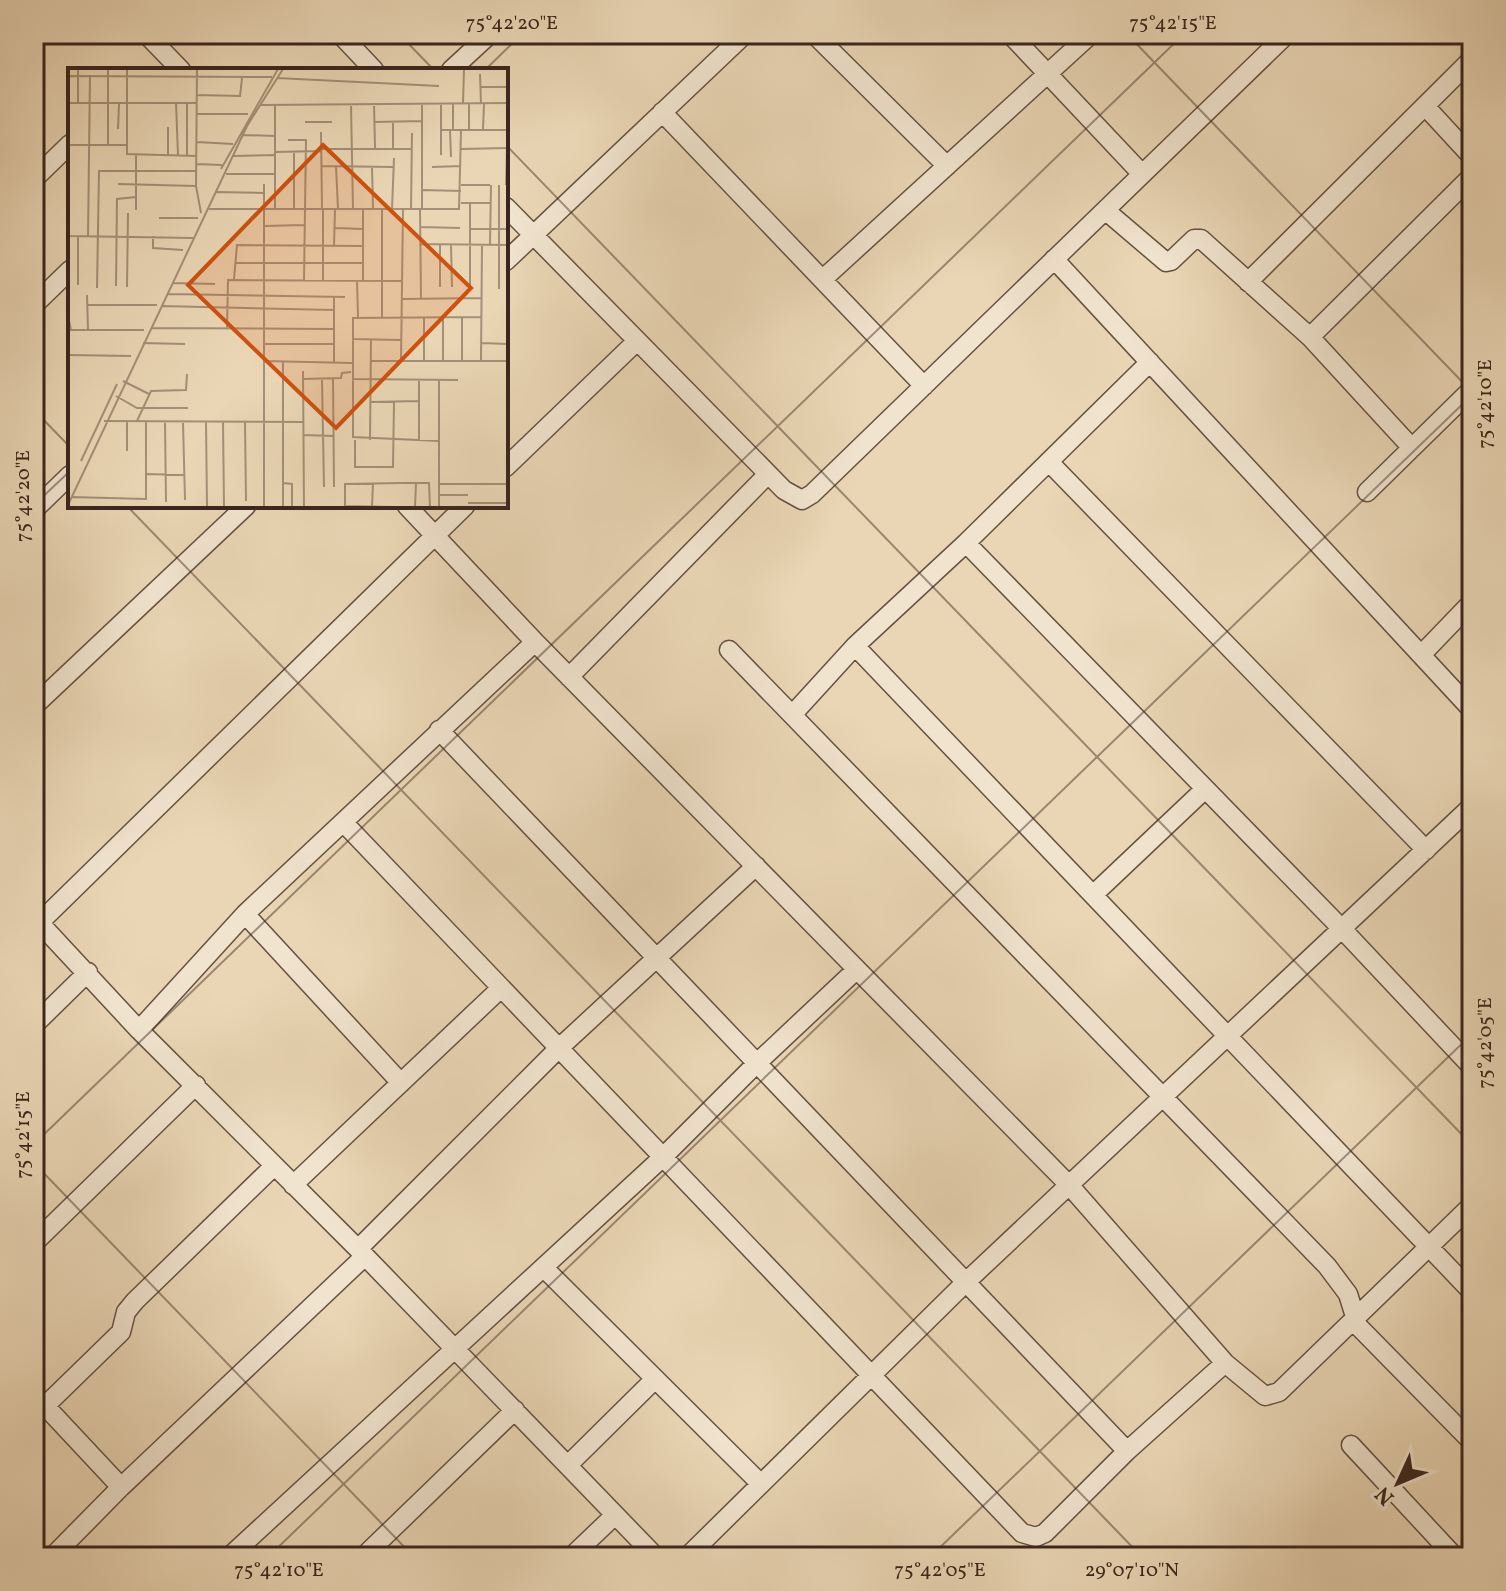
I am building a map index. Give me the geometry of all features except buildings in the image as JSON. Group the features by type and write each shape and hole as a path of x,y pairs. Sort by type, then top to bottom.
{"street":[{"path":"146,34 179,68"},
{"path":"340,34 372,68"},
{"path":"453,68 490,34"},
{"path":"508,259 745,34"},
{"path":"814,34 947,166"},
{"path":"1010,34 1142,174"},
{"path":"823,279 1091,34"},
{"path":"508,209 768,474 793,497 802,500 812,494 1287,34"},
{"path":"1248,282 1472,59"},
{"path":"1425,106 1472,157"},
{"path":"662,112 924,386"},
{"path":"34,179 68,146"},
{"path":"1310,337 1472,176"},
{"path":"1105,210 1163,261 1171,261 1198,238 1310,337 1412,448"},
{"path":"1054,259 1472,710"},
{"path":"34,305 68,272"},
{"path":"508,465 637,341"},
{"path":"792,715 855,646 966,543 1150,362"},
{"path":"1367,492 1472,389"},
{"path":"1049,462 1426,850"},
{"path":"569,677 768,474"},
{"path":"34,510 68,477"},
{"path":"34,706 244,508"},
{"path":"409,508 569,677 1070,1186 1225,1363 1265,1396 1279,1392 1472,1205"},
{"path":"463,508 37,920 139,1030 656,1557"},
{"path":"966,543 1472,1067"},
{"path":"1421,655 1472,602"},
{"path":"139,1030 245,914 535,642"},
{"path":"855,646 1472,1292"},
{"path":"729,650 1327,1266 1348,1294 1356,1320 1472,1442"},
{"path":"439,730 1127,1451"},
{"path":"1094,894 1205,789"},
{"path":"687,1557 967,1281 1472,806"},
{"path":"343,822 873,1375 1006,1520 1026,1535 1036,1537 1045,1533 1127,1451 1225,1363"},
{"path":"52,1557 361,1253 558,1049 756,866"},
{"path":"245,914 401,1083"},
{"path":"229,1557 663,1157 856,970"},
{"path":"34,1025 88,972"},
{"path":"293,1185 500,989"},
{"path":"34,1243 196,1085"},
{"path":"121,1487 40,1400 121,1332 126,1312 135,1301 274,1166"},
{"path":"544,1268 761,1484"},
{"path":"568,1465 655,1379"},
{"path":"363,1557 515,1410"},
{"path":"1351,1445 1455,1557"},
{"path":"571,1557 615,1515"}]}
